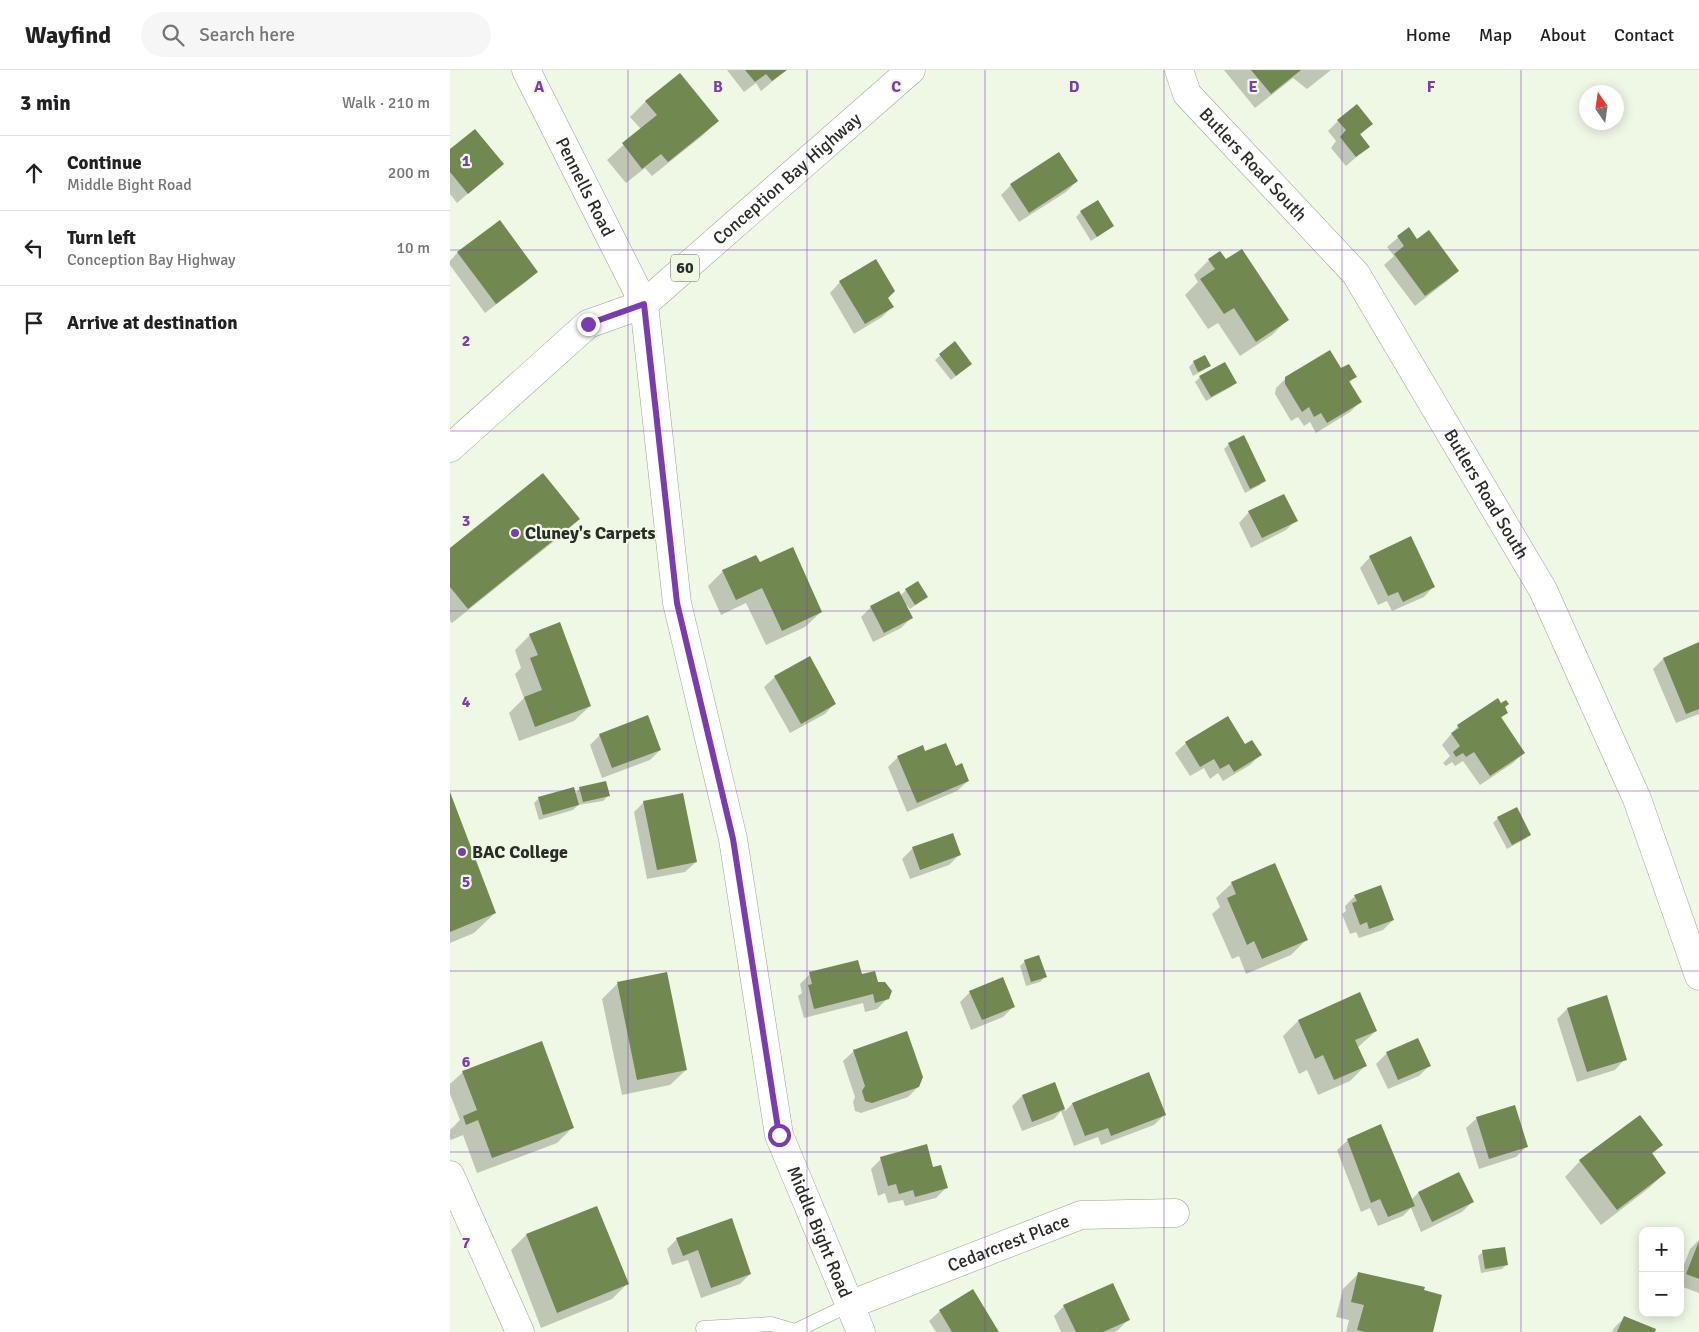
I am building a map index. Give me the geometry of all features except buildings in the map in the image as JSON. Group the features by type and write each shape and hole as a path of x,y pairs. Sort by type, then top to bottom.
{"street":[{"name":"Pennells Road","path":"526,70 644,304"},
{"name":"Conception Bay Highway","path":"450,448 588,324 644,304 910,70"},
{"name":"Butlers Road South","path":"1179,70 1186,94 1356,274 1543,590 1637,799 1699,976"},
{"name":"Middle Bight Road","path":"644,304 677,603 733,839 779,1135 861,1332"},
{"path":"450,1175 520,1332"},
{"name":"Cedarcrest Place","path":"849,1305 1081,1215 1175,1213"}],"lane":[{"path":"703,1328 771,1324 795,1330 849,1305"}],"place":[{"name":"Cluney's Carpets","path":"515,533"},
{"name":"BAC College","path":"462,852"}],"route":[{"path":"588,324 644,304 677,603 733,839 779,1135"}]}
